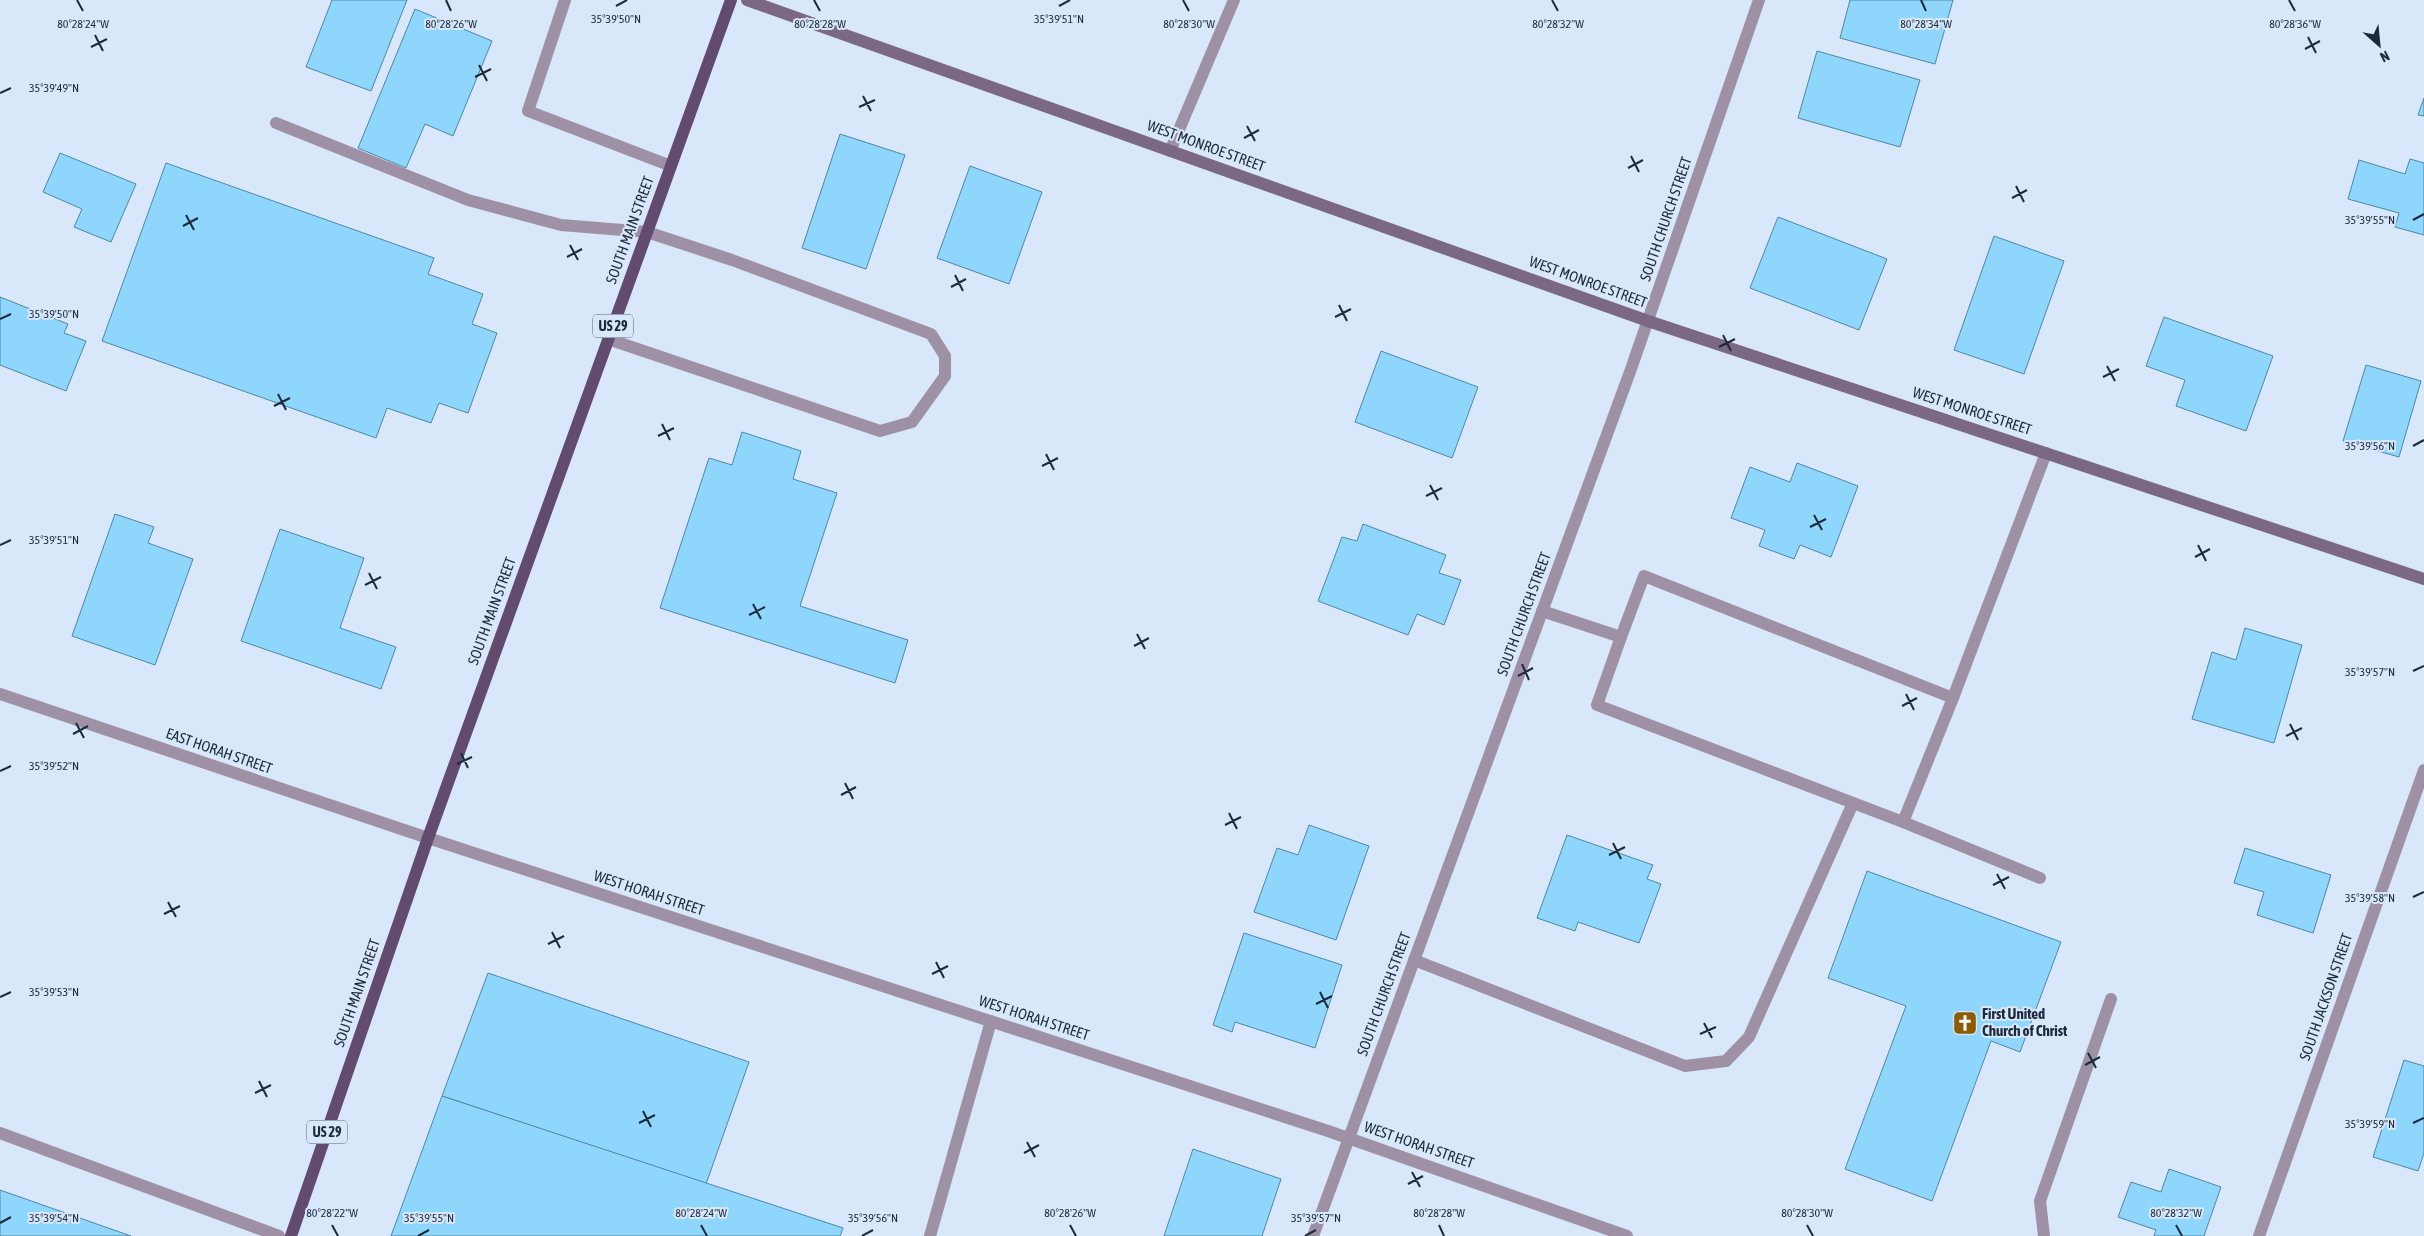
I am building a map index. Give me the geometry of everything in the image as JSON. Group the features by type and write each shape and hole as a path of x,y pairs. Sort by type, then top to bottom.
{"main road":[{"name":"SOUTH MAIN STREET","path":"291,1236 428,838 731,0"}],"street":[{"path":"565,0 528,111 671,166"},
{"name":"WEST MONROE STREET","path":"747,0 1648,321 2424,579"},
{"path":"1170,150 1234,0"},
{"name":"SOUTH CHURCH STREET","path":"1313,1236 1648,321 1759,0"},
{"path":"276,123 468,200 561,225 647,232 732,260 931,334 945,356 945,376 912,422 880,432 608,339"},
{"path":"1903,822 2046,453"},
{"path":"1952,698 1644,576 1597,705 1903,822 2040,878"},
{"path":"1542,611 1621,637"},
{"name":"EAST HORAH STREET","path":"0,694 428,838"},
{"name":"SOUTH JACKSON STREET","path":"2259,1236 2424,770"},
{"path":"1414,960 1685,1066 1726,1061 1748,1036 1852,803"},
{"name":"WEST HORAH STREET","path":"428,838 1349,1138 1627,1236"},
{"path":"2044,1236 2040,1201 2111,999"},
{"path":"930,1236 991,1021"},
{"path":"0,1134 279,1236"}],"building":[{"path":"332,0 407,0 371,91 306,67"},
{"path":"1850,0 1953,0 1935,64 1840,38"},
{"path":"415,9 492,41 453,136 425,124 406,168 358,148"},
{"path":"1817,51 1920,80 1900,147 1798,118"},
{"path":"2424,98 2424,116 2418,115"},
{"path":"840,134 905,155 866,269 802,248"},
{"path":"60,153 136,184 111,242 74,227 82,209 43,192"},
{"path":"2410,159 2424,163 2424,235 2395,227 2399,213 2348,199 2359,160 2405,174"},
{"path":"166,163 434,258 428,274 483,294 472,324 497,333 468,413 439,403 431,423 387,408 376,438 102,341"},
{"path":"970,166 1042,192 1009,284 937,258"},
{"path":"1778,217 1887,259 1859,330 1750,288"},
{"path":"1994,236 2064,261 2024,374 1954,350"},
{"path":"0,297 68,324 64,333 86,341 66,391 0,365"},
{"path":"2164,317 2273,356 2246,431 2176,406 2185,380 2146,366"},
{"path":"1381,351 1478,387 1452,458 1355,422"},
{"path":"2366,365 2421,381 2399,457 2343,441"},
{"path":"742,432 801,451 793,479 837,493 800,606 908,640 895,683 660,608 709,458 732,465"},
{"path":"1797,463 1858,486 1831,557 1800,545 1794,559 1759,546 1765,530 1731,518 1750,467 1790,482"},
{"path":"115,514 154,527 148,543 193,559 155,665 72,636"},
{"path":"1363,524 1446,555 1439,573 1461,580 1444,625 1417,614 1408,635 1318,601 1342,537 1357,541"},
{"path":"280,529 364,558 340,628 396,647 381,689 241,641"},
{"path":"2245,628 2302,645 2274,743 2192,719 2212,652 2236,660"},
{"path":"1309,825 1369,846 1336,940 1254,912 1277,848 1298,855"},
{"path":"1567,835 1653,865 1647,879 1661,884 1639,943 1578,922 1575,931 1537,918"},
{"path":"2245,848 2331,875 2313,933 2257,915 2264,892 2234,883"},
{"name":"First United Church of Christ","path":"1867,871 2061,942 2020,1052 1991,1041 1932,1201 1845,1169 1906,1006 1828,978"},
{"path":"1244,933 1342,965 1315,1048 1235,1022 1232,1032 1213,1025"},
{"path":"488,973 749,1062 706,1184 442,1096"},
{"path":"2404,1060 2424,1066 2424,1153 2418,1171 2373,1157"},
{"path":"442,1096 843,1228 840,1236 391,1236"},
{"path":"1193,1149 1281,1179 1262,1236 1164,1236"},
{"path":"2169,1169 2221,1187 2204,1236 2154,1236 2156,1230 2118,1217 2131,1182 2161,1192"},
{"path":"0,1190 131,1236 0,1236"}],"place":[{"name":"First United Church of Christ","path":"1965,1023"}]}
